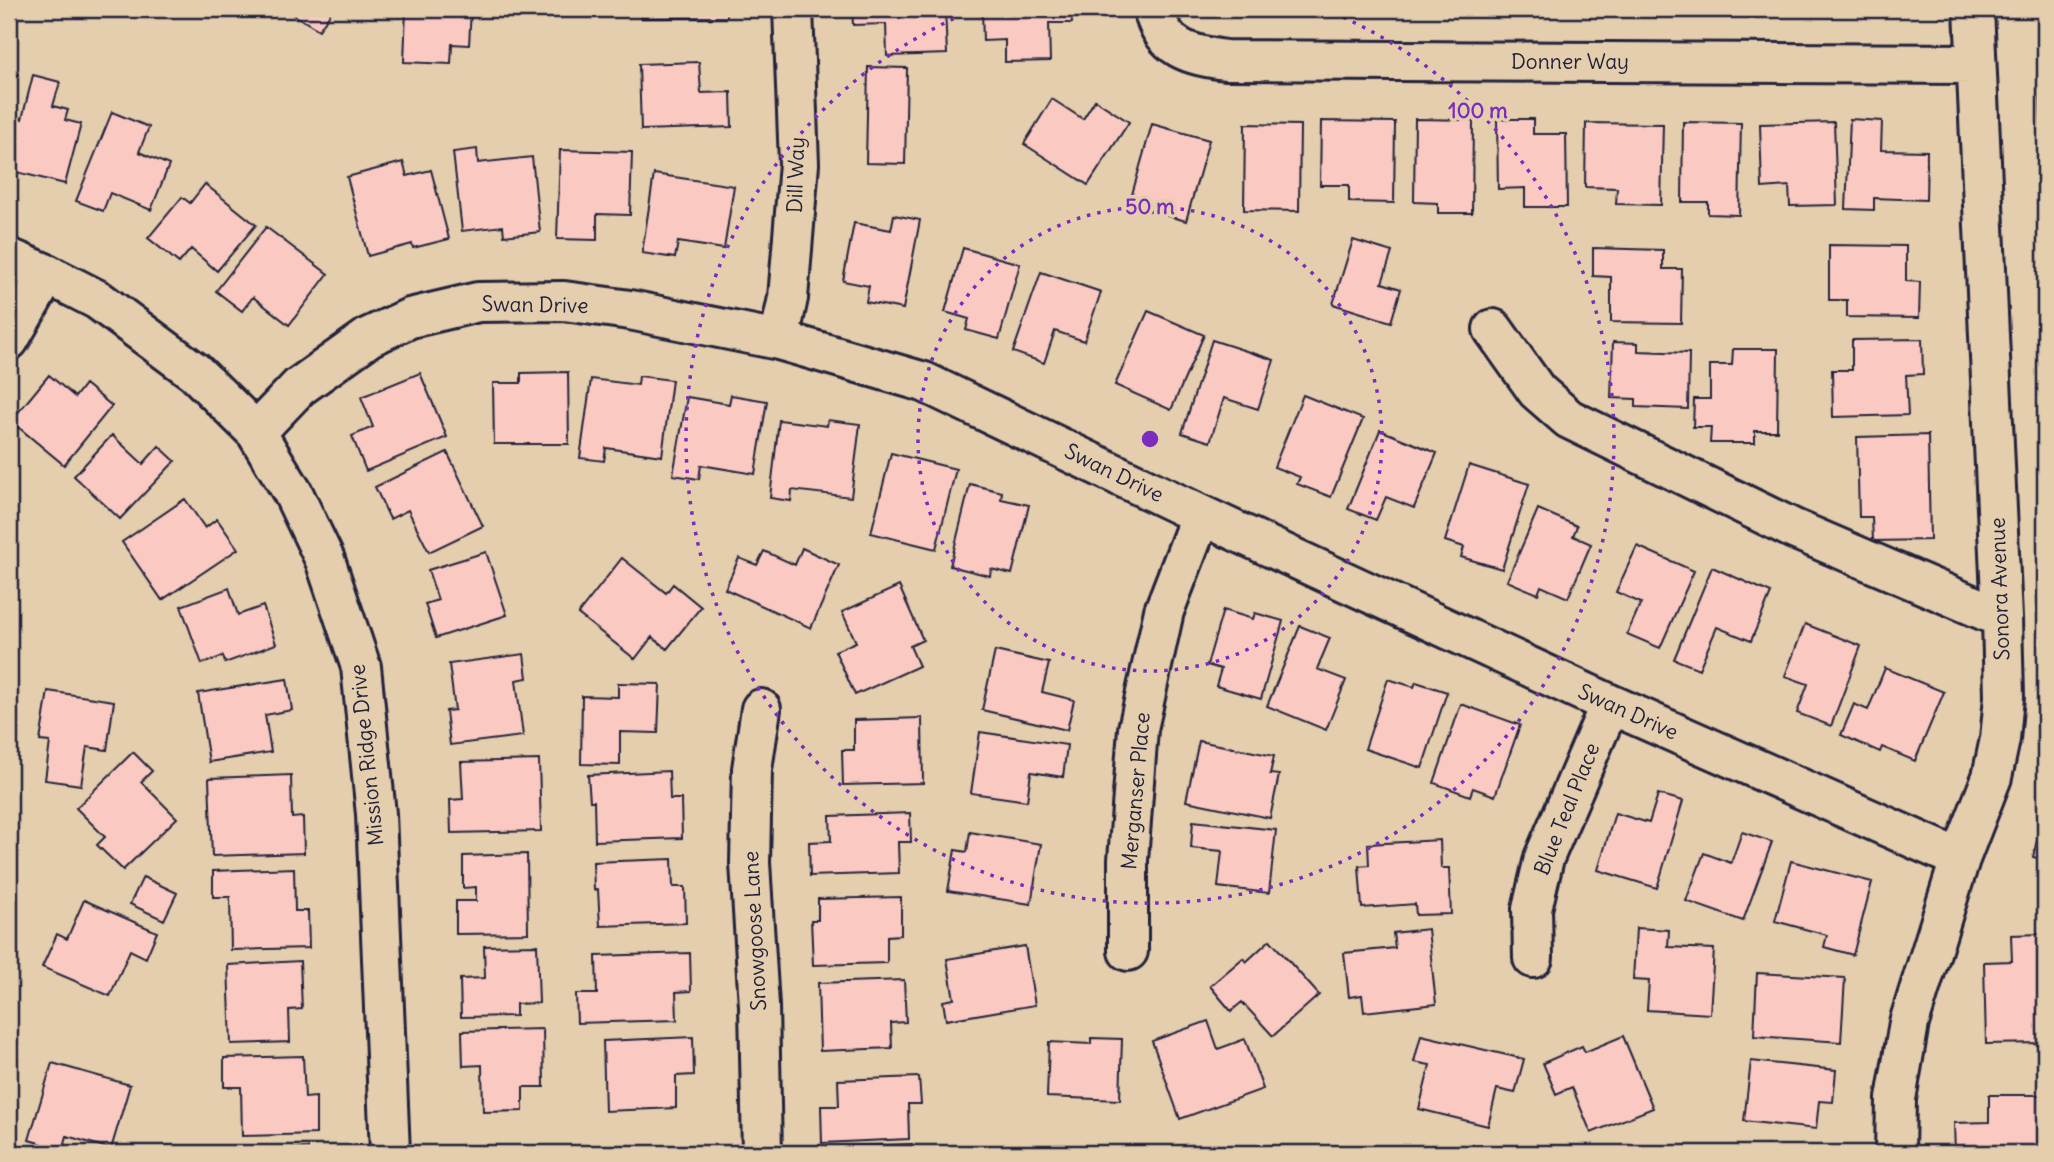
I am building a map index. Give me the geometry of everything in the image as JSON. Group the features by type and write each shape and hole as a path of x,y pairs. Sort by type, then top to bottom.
{"street":[{"name":"Dill Way","path":"779,340 788,298 799,164 793,9"},
{"name":"Sonora Avenue","path":"1895,1153 1896,1099 1909,1023 1960,859 1992,777 2000,739 2004,697 2003,618 1974,9"},
{"name":"Donner Way","path":"1161,25 1194,56 1226,60 1976,64"},
{"name":"Mission Ridge Drive","path":"9,258 98,300 195,372 256,432 293,493 325,560 361,667 376,814 390,1153"},
{"path":"9,340 47,274"},
{"name":"Swan Drive","path":"256,432 299,387 369,337 410,318 478,302 564,301 630,310 779,340 924,382 1201,515 1610,704 1960,859"},
{"path":"1493,329 1537,391 1569,419 1794,529 2003,618"},
{"name":"Merganser Place","path":"1128,951 1128,860 1138,729 1164,611 1201,515"},
{"name":"Blue Teal Place","path":"1533,957 1532,909 1544,858 1610,704"},
{"name":"Snowgoose Lane","path":"761,709 752,769 750,863 759,1006 762,1153"}],"building":[{"path":"284,9 333,9 319,30"},
{"path":"406,9 471,9 469,45 452,44 451,64 404,62"},
{"path":"641,9 727,9 727,17 641,18"},
{"path":"852,9 945,9 947,54 887,56 886,24 853,25"},
{"path":"982,9 1071,9 1072,23 1049,23 1050,61 1005,62 1005,40 983,41"},
{"path":"699,62 701,93 731,92 732,127 641,130 639,64"},
{"path":"868,67 907,68 905,164 866,163"},
{"path":"2045,74 2045,151 2042,151 2039,75"},
{"path":"33,75 60,82 53,106 68,110 65,120 81,124 65,184 9,170 9,116 22,119"},
{"path":"1052,99 1083,119 1095,100 1129,122 1088,185 1024,144"},
{"path":"112,112 149,127 139,152 169,165 151,210 110,193 103,211 76,201"},
{"path":"1415,119 1473,120 1472,213 1438,213 1438,203 1414,202"},
{"path":"1497,119 1533,119 1533,134 1566,134 1567,207 1525,207 1525,188 1498,189"},
{"path":"1850,119 1882,121 1881,150 1927,151 1926,200 1874,198 1874,210 1846,209"},
{"path":"1321,121 1395,122 1394,203 1349,202 1349,185 1320,185"},
{"path":"1683,122 1741,123 1739,215 1708,214 1708,202 1682,202"},
{"path":"1834,122 1837,205 1790,206 1789,186 1762,188 1760,124"},
{"path":"1586,123 1663,124 1661,205 1616,204 1617,188 1585,187"},
{"path":"1152,124 1209,140 1186,221 1129,205"},
{"path":"1245,124 1300,125 1299,211 1244,210"},
{"path":"477,149 478,163 532,157 540,232 504,236 503,226 462,231 453,152"},
{"path":"560,150 632,152 630,215 597,214 597,240 557,239"},
{"path":"403,162 407,176 431,170 449,239 413,248 412,244 368,256 347,177"},
{"path":"654,174 734,186 724,249 678,242 675,258 642,253"},
{"path":"205,184 256,225 217,271 191,249 179,263 148,238 182,197 190,203"},
{"path":"894,215 920,220 903,309 866,302 869,286 843,281 854,223 891,230"},
{"path":"266,227 328,274 289,325 253,297 242,311 216,291"},
{"path":"1353,240 1392,252 1382,283 1401,289 1391,322 1333,304"},
{"path":"1829,245 1906,246 1906,281 1920,282 1919,318 1847,317 1847,300 1829,300"},
{"path":"963,248 1020,264 999,339 966,330 969,319 945,312"},
{"path":"1593,248 1663,250 1663,269 1682,269 1681,323 1611,322 1611,277 1593,276"},
{"path":"1041,272 1101,292 1084,341 1055,331 1044,363 1013,352"},
{"path":"1148,311 1204,335 1171,410 1115,385"},
{"path":"1922,339 1923,374 1906,375 1908,415 1833,417 1832,370 1852,370 1852,340"},
{"path":"1212,340 1274,360 1258,409 1224,398 1210,442 1182,433"},
{"path":"1613,342 1638,343 1638,351 1689,353 1688,409 1636,407 1636,399 1611,398"},
{"path":"1733,349 1778,349 1777,431 1755,431 1755,443 1710,443 1711,427 1693,427 1694,399 1710,399 1710,365 1732,365"},
{"path":"568,372 569,444 494,444 493,383 521,383 521,373"},
{"path":"420,373 447,437 366,471 352,436 373,427 361,397"},
{"path":"49,375 75,397 85,384 112,406 64,465 11,421"},
{"path":"639,376 672,380 662,456 606,448 604,461 580,458 591,379 638,385"},
{"path":"731,395 767,401 755,474 701,465 699,479 673,475 687,397 729,404"},
{"path":"1303,395 1363,419 1331,497 1297,484 1300,477 1274,467"},
{"path":"779,420 827,426 828,420 860,424 851,497 792,490 791,501 770,498"},
{"path":"1380,430 1437,453 1414,508 1386,497 1376,520 1348,509"},
{"path":"112,435 143,464 159,446 175,461 120,519 74,476"},
{"path":"1928,435 1930,540 1873,541 1872,517 1859,517 1857,437"},
{"path":"447,452 483,526 429,552 408,510 390,519 375,487"},
{"path":"891,453 956,469 936,549 871,533"},
{"path":"1469,465 1529,484 1502,569 1461,557 1464,547 1445,541"},
{"path":"970,484 1002,492 1001,499 1029,505 1012,574 991,569 990,576 950,566"},
{"path":"185,499 205,528 217,519 238,549 162,600 122,542"},
{"path":"1538,509 1577,526 1573,536 1591,544 1568,598 1541,586 1538,594 1507,581"},
{"path":"1637,546 1694,571 1660,648 1627,634 1641,603 1616,592"},
{"path":"802,548 839,565 811,628 725,589 739,558 757,565 764,551 795,565"},
{"path":"486,552 507,615 436,638 425,604 438,600 428,570"},
{"path":"622,558 666,593 673,584 701,607 667,649 652,637 635,659 578,614"},
{"path":"1712,567 1771,593 1751,641 1717,627 1699,669 1674,659"},
{"path":"899,586 923,640 910,646 919,666 855,695 835,651 856,642 842,612"},
{"path":"229,588 238,615 263,606 276,644 225,663 223,656 202,664 181,606"},
{"path":"1223,610 1253,619 1255,613 1283,621 1261,699 1216,686 1221,669 1207,665"},
{"path":"1805,624 1861,646 1831,726 1797,713 1808,684 1785,676"},
{"path":"1300,626 1330,638 1317,669 1346,680 1326,730 1267,706"},
{"path":"995,651 1049,663 1042,692 1074,700 1067,730 982,710"},
{"path":"524,654 527,678 516,680 523,736 450,745 446,711 455,710 449,664"},
{"path":"1885,668 1944,692 1915,761 1882,747 1880,752 1841,735 1854,704 1868,710"},
{"path":"287,679 292,710 265,715 271,752 209,762 198,693"},
{"path":"1388,679 1414,687 1416,682 1447,692 1422,768 1365,749"},
{"path":"618,683 660,684 658,733 620,732 620,765 581,764 582,696 618,697"},
{"path":"48,691 114,701 107,750 87,747 81,785 45,780 50,742 40,741"},
{"path":"1461,704 1520,725 1495,796 1473,788 1470,796 1434,783"},
{"path":"922,718 923,783 843,785 842,750 854,750 854,720"},
{"path":"980,732 1067,745 1063,777 1031,772 1027,801 971,793"},
{"path":"1199,741 1274,756 1270,774 1279,775 1270,818 1186,801"},
{"path":"133,752 152,771 141,782 177,818 123,870 97,845 105,837 76,808"},
{"path":"539,760 541,831 451,833 450,800 463,799 461,762"},
{"path":"669,771 670,799 681,799 682,838 595,841 594,801 590,801 588,775"},
{"path":"291,775 292,818 303,817 304,853 212,856 209,778"},
{"path":"1658,794 1683,801 1657,888 1598,870 1615,813 1649,823"},
{"path":"2045,807 2045,860 2033,857"},
{"path":"910,813 911,842 898,842 899,873 810,876 809,842 831,841 830,816"},
{"path":"1193,821 1276,830 1269,893 1218,887 1222,851 1191,848"},
{"path":"970,832 1041,844 1031,904 948,891 955,850 967,852"},
{"path":"1742,832 1772,842 1743,921 1686,901 1704,853 1731,863"},
{"path":"1440,840 1441,868 1449,868 1451,914 1416,915 1415,904 1362,908 1359,866 1369,865 1368,844"},
{"path":"527,854 528,933 456,934 456,901 476,901 476,887 463,888 463,856"},
{"path":"672,859 673,887 685,887 686,923 600,926 593,862"},
{"path":"1791,861 1872,882 1853,955 1824,947 1827,935 1775,921"},
{"path":"294,868 295,911 308,911 309,948 231,950 230,897 213,897 213,871"},
{"path":"143,877 177,893 164,920 130,904"},
{"path":"901,897 901,935 887,936 887,963 813,965 811,920 818,920 818,899"},
{"path":"84,900 157,932 146,958 130,950 110,996 42,967 57,934 67,939"},
{"path":"1636,928 1669,930 1668,947 1714,949 1710,1014 1647,1010 1649,981 1633,980"},
{"path":"1428,929 1436,1004 1364,1012 1362,995 1349,997 1344,953 1395,948 1393,933"},
{"path":"2045,934 2045,1043 1986,1044 1984,962 2012,961 2011,935"},
{"path":"1270,940 1319,995 1273,1036 1242,1002 1231,1011 1210,986 1243,958 1246,962"},
{"path":"537,945 539,1003 516,1004 516,1016 461,1017 460,979 485,978 484,946"},
{"path":"1025,946 1035,1005 946,1020 943,1001 954,999 947,959"},
{"path":"690,953 691,991 676,992 677,1020 577,1023 576,994 597,994 596,956"},
{"path":"300,961 302,1009 289,1010 290,1042 231,1044 228,965"},
{"path":"1757,973 1845,978 1841,1042 1754,1036"},
{"path":"904,980 906,1022 891,1023 892,1048 820,1051 818,983"},
{"path":"1208,1021 1218,1049 1245,1039 1263,1089 1180,1119 1152,1041"},
{"path":"543,1029 544,1087 523,1087 523,1111 483,1112 482,1065 463,1066 462,1031"},
{"path":"1421,1035 1524,1059 1515,1093 1497,1089 1488,1126 1419,1109 1430,1065 1414,1062"},
{"path":"1623,1036 1653,1108 1591,1133 1572,1087 1556,1094 1543,1063 1582,1046 1585,1052"},
{"path":"693,1037 694,1075 676,1076 676,1108 605,1111 603,1041"},
{"path":"1091,1038 1122,1039 1120,1100 1047,1097 1049,1042 1091,1044"},
{"path":"303,1056 305,1098 316,1097 316,1134 242,1136 241,1087 224,1087 224,1058"},
{"path":"1751,1061 1836,1070 1833,1102 1819,1101 1816,1129 1744,1121"},
{"path":"52,1063 130,1085 111,1149 67,1136 63,1150 29,1140"},
{"path":"919,1077 921,1104 908,1104 909,1139 822,1143 821,1106 839,1106 838,1080"},
{"path":"1989,1095 2040,1095 2041,1153 1955,1153 1954,1123 1989,1122"},
{"path":"912,1144 912,1153 836,1153 836,1147"},
{"path":"308,1148 308,1153 228,1153 228,1152"},
{"path":"1263,1149 1263,1153 1184,1153 1184,1151"}]}
